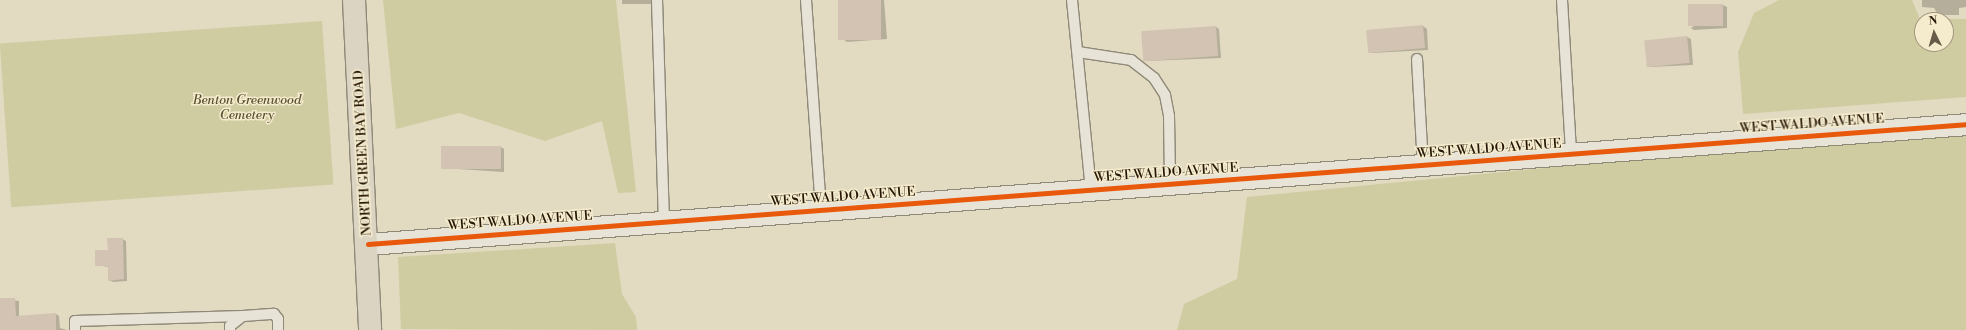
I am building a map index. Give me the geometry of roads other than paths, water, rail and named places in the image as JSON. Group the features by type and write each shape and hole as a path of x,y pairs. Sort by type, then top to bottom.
{"main road":[{"name":"NORTH GREEN BAY ROAD","path":"354,0 368,244 370,330"}],"street":[{"name":"WEST WALDO AVENUE","path":"368,244 1966,124"}],"lane":[{"path":"657,0 664,221"},
{"path":"806,0 821,210"},
{"path":"1072,0 1091,189"},
{"path":"1562,0 1571,154"},
{"path":"1078,52 1131,60 1154,78 1165,96 1169,116 1170,183"},
{"path":"1418,59 1423,165"},
{"path":"76,325 274,314 278,319 278,330"},
{"path":"230,330 230,326 243,316"}],"park label":[{"name":"Benton Greenwood Cemetery","path":"247,108"}]}
